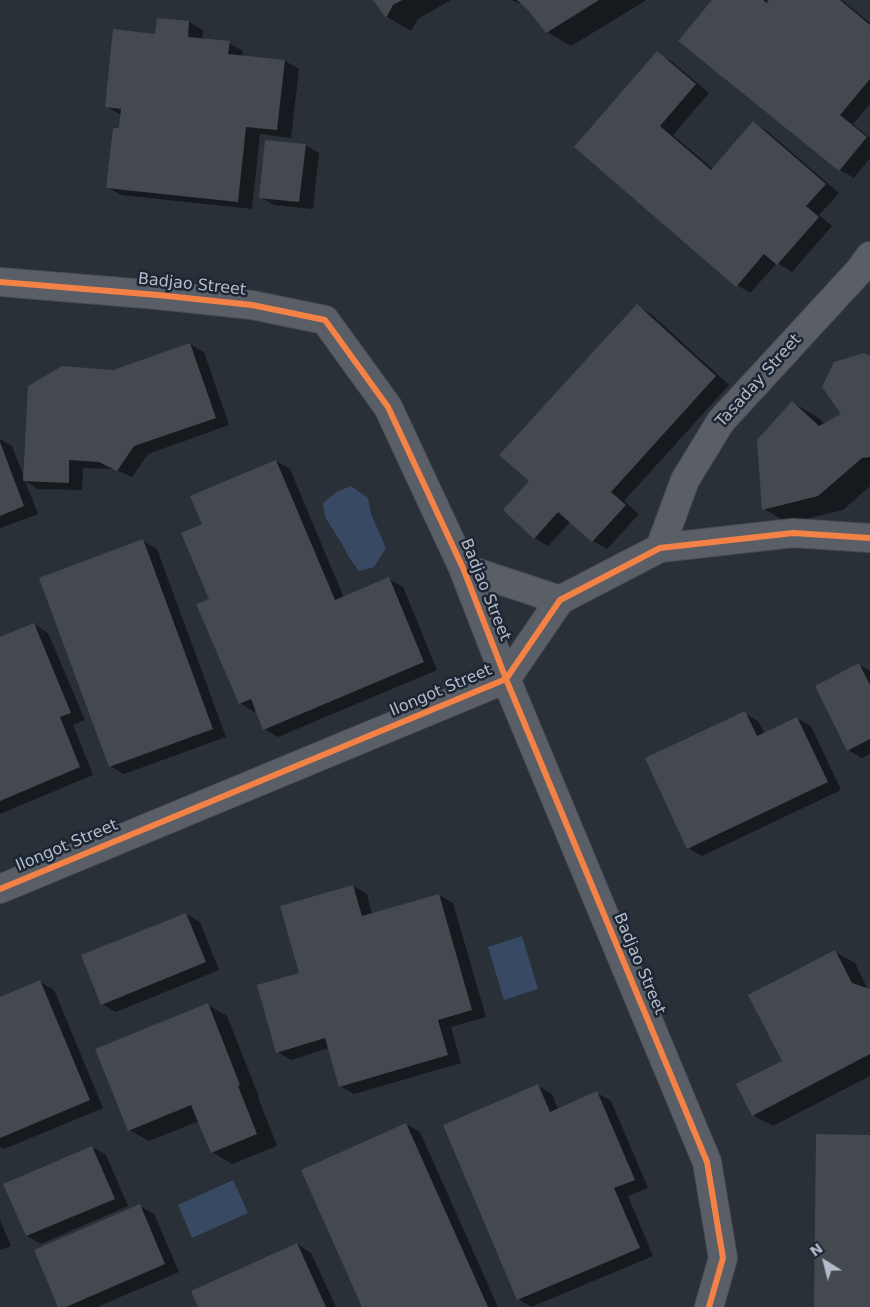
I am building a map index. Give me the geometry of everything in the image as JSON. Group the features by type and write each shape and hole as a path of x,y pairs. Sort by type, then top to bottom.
{"street":[{"name":"Tasaday Street","path":"660,548 685,480 721,421 860,270 870,256"},
{"name":"Badjao Street","path":"0,282 252,305 326,320 388,407 463,568 506,679 707,1162 723,1258 709,1307"},
{"name":"Ilongot Street","path":"0,889 506,679 560,600 660,548 793,533 870,538"},
{"path":"463,568 560,600"}],"water":[{"path":"351,486 368,498 371,514 386,548 374,567 359,571 325,517 323,503 336,492"},
{"path":"522,936 538,989 504,1000 488,947"},
{"path":"233,1180 248,1213 192,1238 178,1205"}],"building":[{"path":"373,0 402,0 393,5 386,18"},
{"path":"517,0 599,0 546,33 528,10"},
{"path":"712,0 763,0 767,3 769,0 840,0 870,25 870,79 840,115 867,137 839,171 678,41"},
{"path":"157,18 189,21 188,37 230,41 228,54 285,60 277,130 246,127 238,202 106,188 113,128 119,128 121,109 105,107 113,29 155,34"},
{"path":"657,51 696,84 660,126 711,170 753,121 826,184 806,206 819,217 777,265 764,254 736,287 574,147"},
{"path":"265,140 306,144 299,202 259,198"},
{"path":"637,304 716,376 611,492 626,505 592,542 558,512 534,539 503,510 529,481 499,455"},
{"path":"190,343 216,418 134,446 117,471 99,462 69,460 69,483 23,481 28,386 62,366 113,370"},
{"path":"864,353 870,356 870,457 862,458 818,496 762,510 757,440 792,401 819,426 841,414 822,387 834,362"},
{"path":"0,442 24,506 0,516"},
{"path":"276,460 335,600 389,577 424,662 263,730 251,699 239,704 196,604 209,599 181,533 202,524 190,496"},
{"path":"143,539 213,729 109,767 39,578"},
{"path":"34,623 71,713 60,717 80,767 0,801 0,637"},
{"path":"859,663 870,685 870,739 847,751 815,686"},
{"path":"745,711 757,736 797,717 828,782 687,849 645,758"},
{"path":"353,885 362,916 439,894 472,1010 438,1020 448,1055 339,1087 325,1038 276,1053 257,985 299,973 280,906"},
{"path":"186,913 206,962 101,1005 81,955"},
{"path":"835,950 852,983 870,989 870,1054 752,1116 736,1084 782,1061 748,995"},
{"path":"40,980 90,1100 0,1138 0,997"},
{"path":"208,1003 257,1134 211,1153 191,1105 128,1131 95,1049"},
{"path":"538,1084 550,1112 597,1091 635,1180 614,1188 640,1248 517,1300 443,1125"},
{"path":"406,1123 488,1307 362,1307 301,1170"},
{"path":"816,1134 870,1135 870,1307 814,1307"},
{"path":"92,1146 115,1199 26,1236 3,1184"},
{"path":"140,1204 165,1264 66,1307 58,1307 34,1250"},
{"path":"297,1243 326,1307 198,1307 191,1291"}],"cycle path":[{"path":"0,282 252,305 325,320 388,407 463,568 506,679 707,1162 723,1258 709,1307"},
{"path":"0,889 506,679 560,600 660,548 793,533 870,538"}]}
